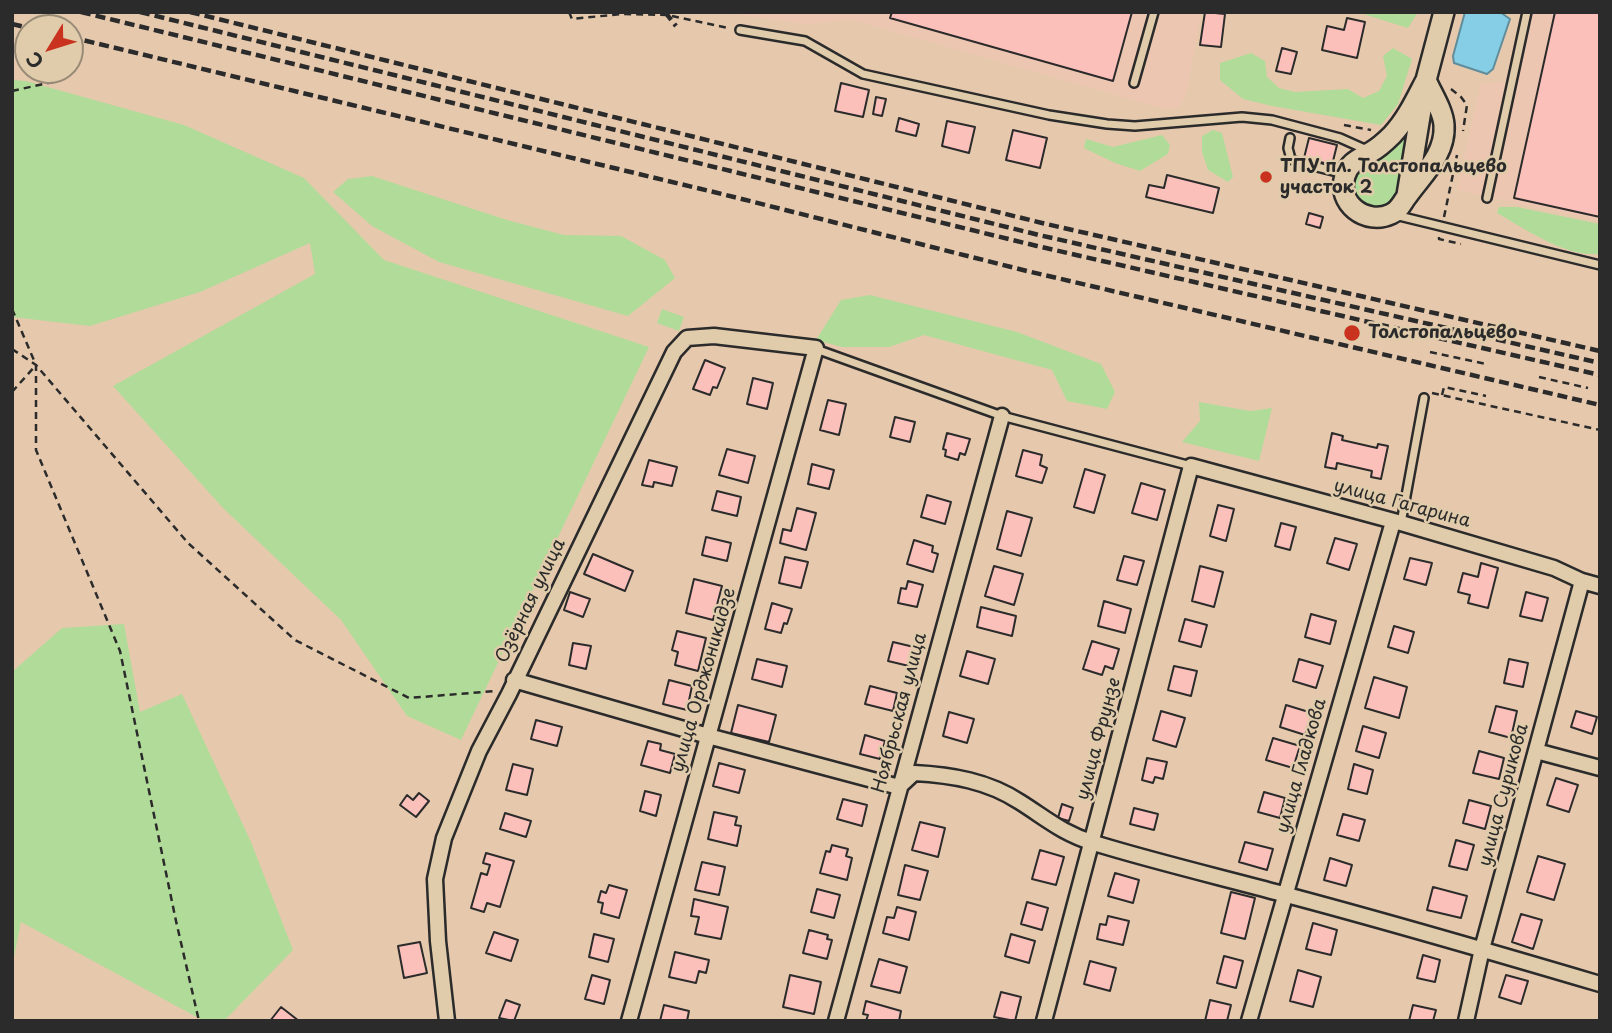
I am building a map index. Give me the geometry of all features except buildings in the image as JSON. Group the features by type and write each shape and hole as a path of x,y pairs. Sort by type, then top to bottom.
{"street":[{"path":"1426,80 1402,122 1371,152 1354,161 1345,174 1346,199 1357,212 1372,218 1391,214 1402,206 1407,196 1426,80 1444,12"},
{"name":"Озёрная улица","path":"447,1021 438,941 435,879 444,838 479,751 674,352 687,338 714,336 816,348"},
{"name":"улица Орджоникидзе","path":"629,1021 816,348"},
{"name":"Ноябрьская улица","path":"836,1021 1002,415"},
{"name":"улица Гагарина","path":"1191,467 1397,522 1554,568 1600,586"},
{"name":"улица Фрунзе","path":"1044,1021 1191,467"},
{"name":"улица Гладкова","path":"1250,1021 1397,522"},
{"name":"улица Сурикова","path":"1466,1021 1482,949 1582,581"},
{"path":"511,687 899,787 914,773 965,778 1021,802 1058,829 1092,843 1286,894 1600,984"},
{"path":"1536,751 1600,768"}],"lane":[{"path":"1134,83 1154,12"},
{"path":"1487,198 1527,12"},
{"path":"740,30 805,41 863,74 1049,115 1135,126 1200,120 1257,119 1289,124 1340,138 1371,152"},
{"path":"1290,138 1288,148 1291,159 1345,174"},
{"path":"1391,214 1600,265"},
{"path":"816,348 1002,415 1191,467"},
{"path":"1397,522 1424,394"}],"path":[{"path":"569,12 572,19 621,14 667,15 740,30"},
{"path":"12,91 44,84"},
{"path":"1344,125 1374,130"},
{"path":"12,309 36,365 36,450 120,651 199,1021"},
{"path":"12,349 36,365 188,543 295,640 409,698 511,687"},
{"path":"1430,352 1486,364"},
{"path":"12,392 36,365"},
{"path":"1539,377 1588,388"},
{"path":"1442,395 1444,387 1486,396"},
{"path":"1424,394 1442,395 1600,430"}],"shaded area":[{"path":"719,12 1201,12 1187,91 1179,108 1165,109 853,20 806,24"},
{"path":"1522,12 1600,12 1600,221 1457,190 1481,83 1505,82"}],"green space":[{"path":"1357,12 1397,14 1418,12 1408,28"},
{"path":"1393,48 1412,59 1398,104 1381,125 1243,99 1220,80 1220,63 1251,53 1265,61 1267,77 1279,88 1295,92 1348,89 1363,98 1379,91 1387,76 1383,56"},
{"path":"12,80 14,84 37,84 184,125 304,178 384,260 649,347 461,740 407,716 341,620 223,508 113,386 315,274 310,243 200,292 90,326 12,317"},
{"path":"1412,119 1398,202 1388,211 1361,207 1350,183 1351,176"},
{"path":"1213,130 1222,133 1233,177 1228,182 1208,170 1202,152 1202,136"},
{"path":"1162,135 1170,145 1168,154 1140,171 1084,148 1086,139 1113,147"},
{"path":"372,176 507,220 564,235 621,236 665,260 675,278 628,316 439,262 372,226 333,192 348,179"},
{"path":"1499,207 1517,207 1600,224 1600,254 1574,252 1547,241 1497,213"},
{"path":"870,295 1017,332 1101,364 1115,392 1107,409 1067,401 1052,370 924,335 889,347 842,347 816,340 841,300"},
{"path":"662,309 684,317 679,331 657,323"},
{"path":"1199,402 1250,411 1272,408 1259,461 1182,442 1200,421"},
{"path":"124,624 140,712 182,694 251,842 293,950 224,1021 204,1021 21,922 12,967 12,672 62,628"}],"water":[{"path":"1465,12 1500,12 1510,19 1493,69 1487,74 1454,63 1453,56"}],"railway":[{"path":"81,12 1037,246 1600,375"},
{"path":"140,12 1039,235 1600,363"},
{"path":"190,12 1042,223 1600,351"},
{"path":"665,12 676,26"},
{"path":"84,40 726,195 1027,271 1600,405"}],"place":[{"name":"ТПУ пл. Толстопальцево участок 2","path":"1266,177"},
{"name":"Толстопальцево","path":"1352,333"}]}
